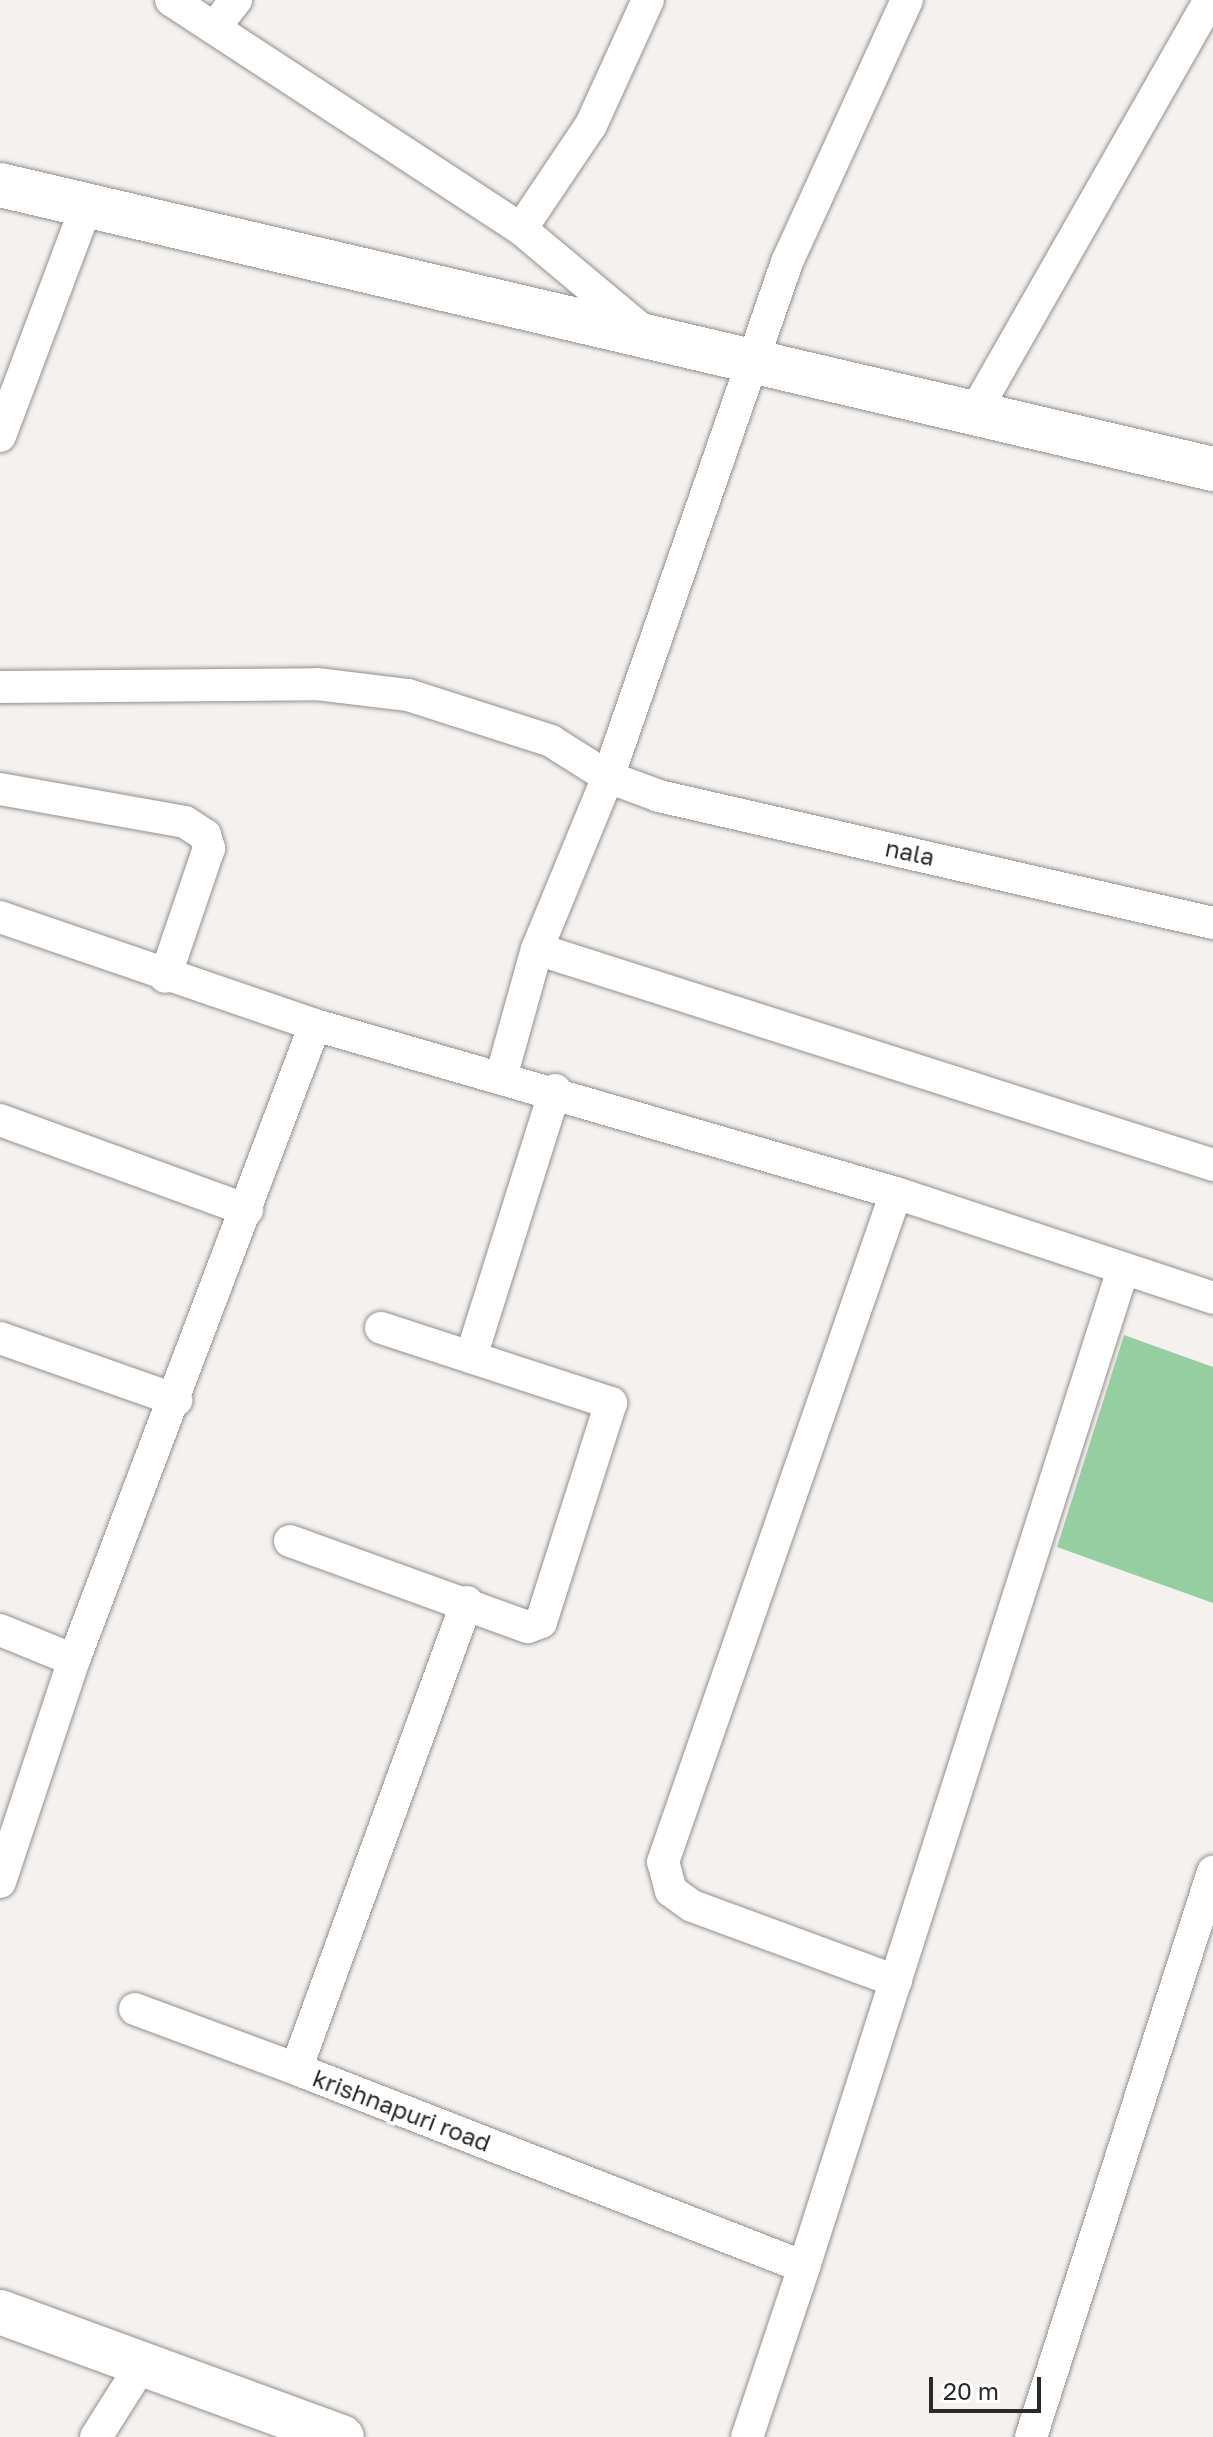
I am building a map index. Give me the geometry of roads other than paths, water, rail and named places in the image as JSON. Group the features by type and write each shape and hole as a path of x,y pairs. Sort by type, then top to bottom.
{"main road":[{"path":"0,185 510,307 644,332 972,417 1213,469"},
{"path":"0,2312 144,2361 342,2437"}],"street":[{"path":"171,0 521,229 644,332"},
{"path":"214,28 236,0"},
{"path":"521,229 591,125 648,0"},
{"path":"502,1074 537,949 608,777 787,262 907,0"},
{"path":"972,417 1210,0"},
{"path":"0,436 87,204"},
{"name":"nala","path":"0,687 317,684 408,695 551,741 608,777 659,796 1213,923"},
{"path":"0,789 185,822 205,835 209,848 165,977"},
{"path":"0,917 165,977 315,1025 502,1074 896,1193 1213,1298"},
{"path":"537,949 1213,1165"},
{"path":"0,1882 74,1660 176,1400 315,1025"},
{"path":"471,1357 555,1090"},
{"path":"0,1120 247,1210"},
{"path":"896,1193 663,1862 671,1891 692,1906 896,1981"},
{"path":"747,2437 1123,1269"},
{"path":"290,1541 467,1602 528,1627 541,1622 612,1407 381,1328"},
{"path":"0,1338 176,1400"},
{"name":"krishnapuri road","path":"467,1602 296,2069 804,2267"},
{"path":"0,1630 74,1660"},
{"path":"1031,2437 1213,1872"},
{"path":"135,2009 296,2069"},
{"path":"96,2437 144,2361"}]}
